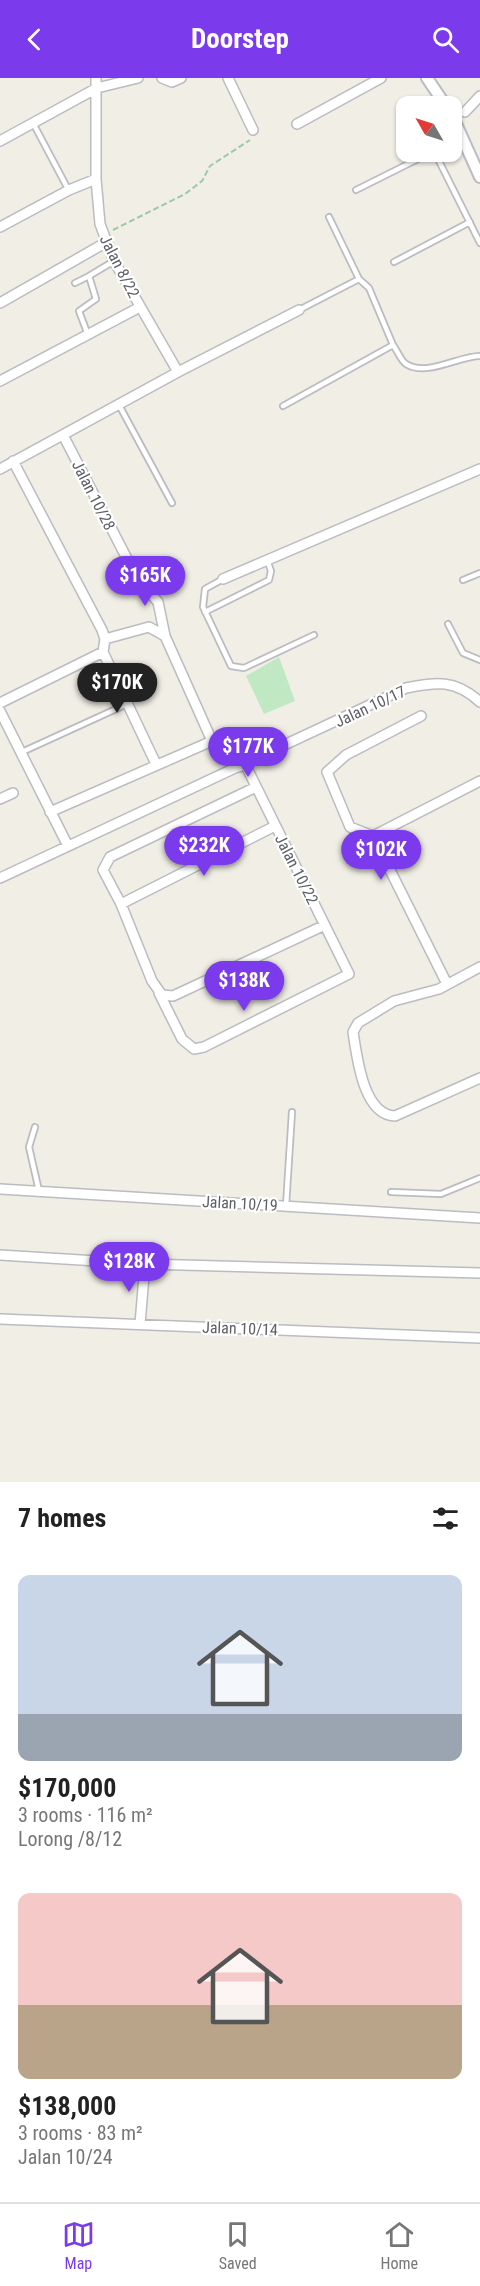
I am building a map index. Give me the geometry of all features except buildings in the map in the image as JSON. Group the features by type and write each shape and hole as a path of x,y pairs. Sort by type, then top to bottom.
{"street":[{"path":"0,141 96,83 138,78"},
{"path":"162,78 172,82 181,78"},
{"path":"228,78 253,130"},
{"path":"297,124 381,78"},
{"path":"427,78 439,96"},
{"name":"Jalan 8/22","path":"96,83 96,179 100,224 105,243 178,372"},
{"path":"465,112 480,96"},
{"path":"462,137 480,177"},
{"path":"0,227 69,190 96,179"},
{"path":"0,303 105,243"},
{"path":"0,381 141,307"},
{"path":"0,469 178,372 299,310"},
{"name":"Jalan 10/28","path":"63,435 137,578 158,602 165,636 212,741"},
{"path":"13,461 105,639 103,652 156,764"},
{"path":"223,579 480,469"},
{"path":"105,639 146,627 165,636"},
{"path":"0,703 103,652"},
{"name":"Jalan 10/17","path":"0,878 406,688 439,682 467,691 480,702"},
{"path":"0,711 68,846"},
{"path":"421,716 346,754 334,762 327,772 350,827 373,836 447,984"},
{"path":"50,812 212,741 225,740 242,766"},
{"name":"Jalan 10/22","path":"158,990 183,1039 194,1049 204,1047 349,974 256,788 242,766"},
{"path":"373,836 480,781"},
{"path":"256,788 110,857 103,870 121,904 158,990 162,995 174,996 325,925"},
{"path":"0,799 13,793"},
{"path":"121,904 275,826"},
{"path":"479,1080 395,1116 383,1114 370,1101 362,1073 354,1027 402,998 424,995 480,967"},
{"name":"Jalan 10/19","path":"0,1189 480,1218"},
{"path":"0,1255 145,1264 480,1273"},
{"path":"140,1324 145,1264"},
{"name":"Jalan 10/14","path":"0,1319 480,1338"}],"lane":[{"path":"33,123 69,190"},
{"path":"356,190 433,153 437,155 480,243"},
{"path":"329,217 359,279 369,288 393,345 404,363 422,369 464,356 480,356"},
{"path":"394,262 470,222"},
{"path":"75,283 114,261"},
{"path":"88,276 96,299 79,311 88,334"},
{"path":"299,310 359,279"},
{"path":"283,406 393,345"},
{"path":"120,405 172,503"},
{"path":"205,612 269,580 271,572 267,560"},
{"path":"463,580 480,573"},
{"path":"223,579 204,591 201,602 228,662 235,669 244,668 314,635"},
{"path":"448,624 463,653 480,660"},
{"path":"20,754 127,704"},
{"path":"286,1206 292,1112"},
{"path":"35,1127 29,1147 39,1191"},
{"path":"391,1192 441,1194 480,1178"}],"path":[{"path":"112,230 190,191 202,181 210,166 252,138 253,130"}],"green space":[{"path":"279,657 295,701 264,714 246,676"}]}
